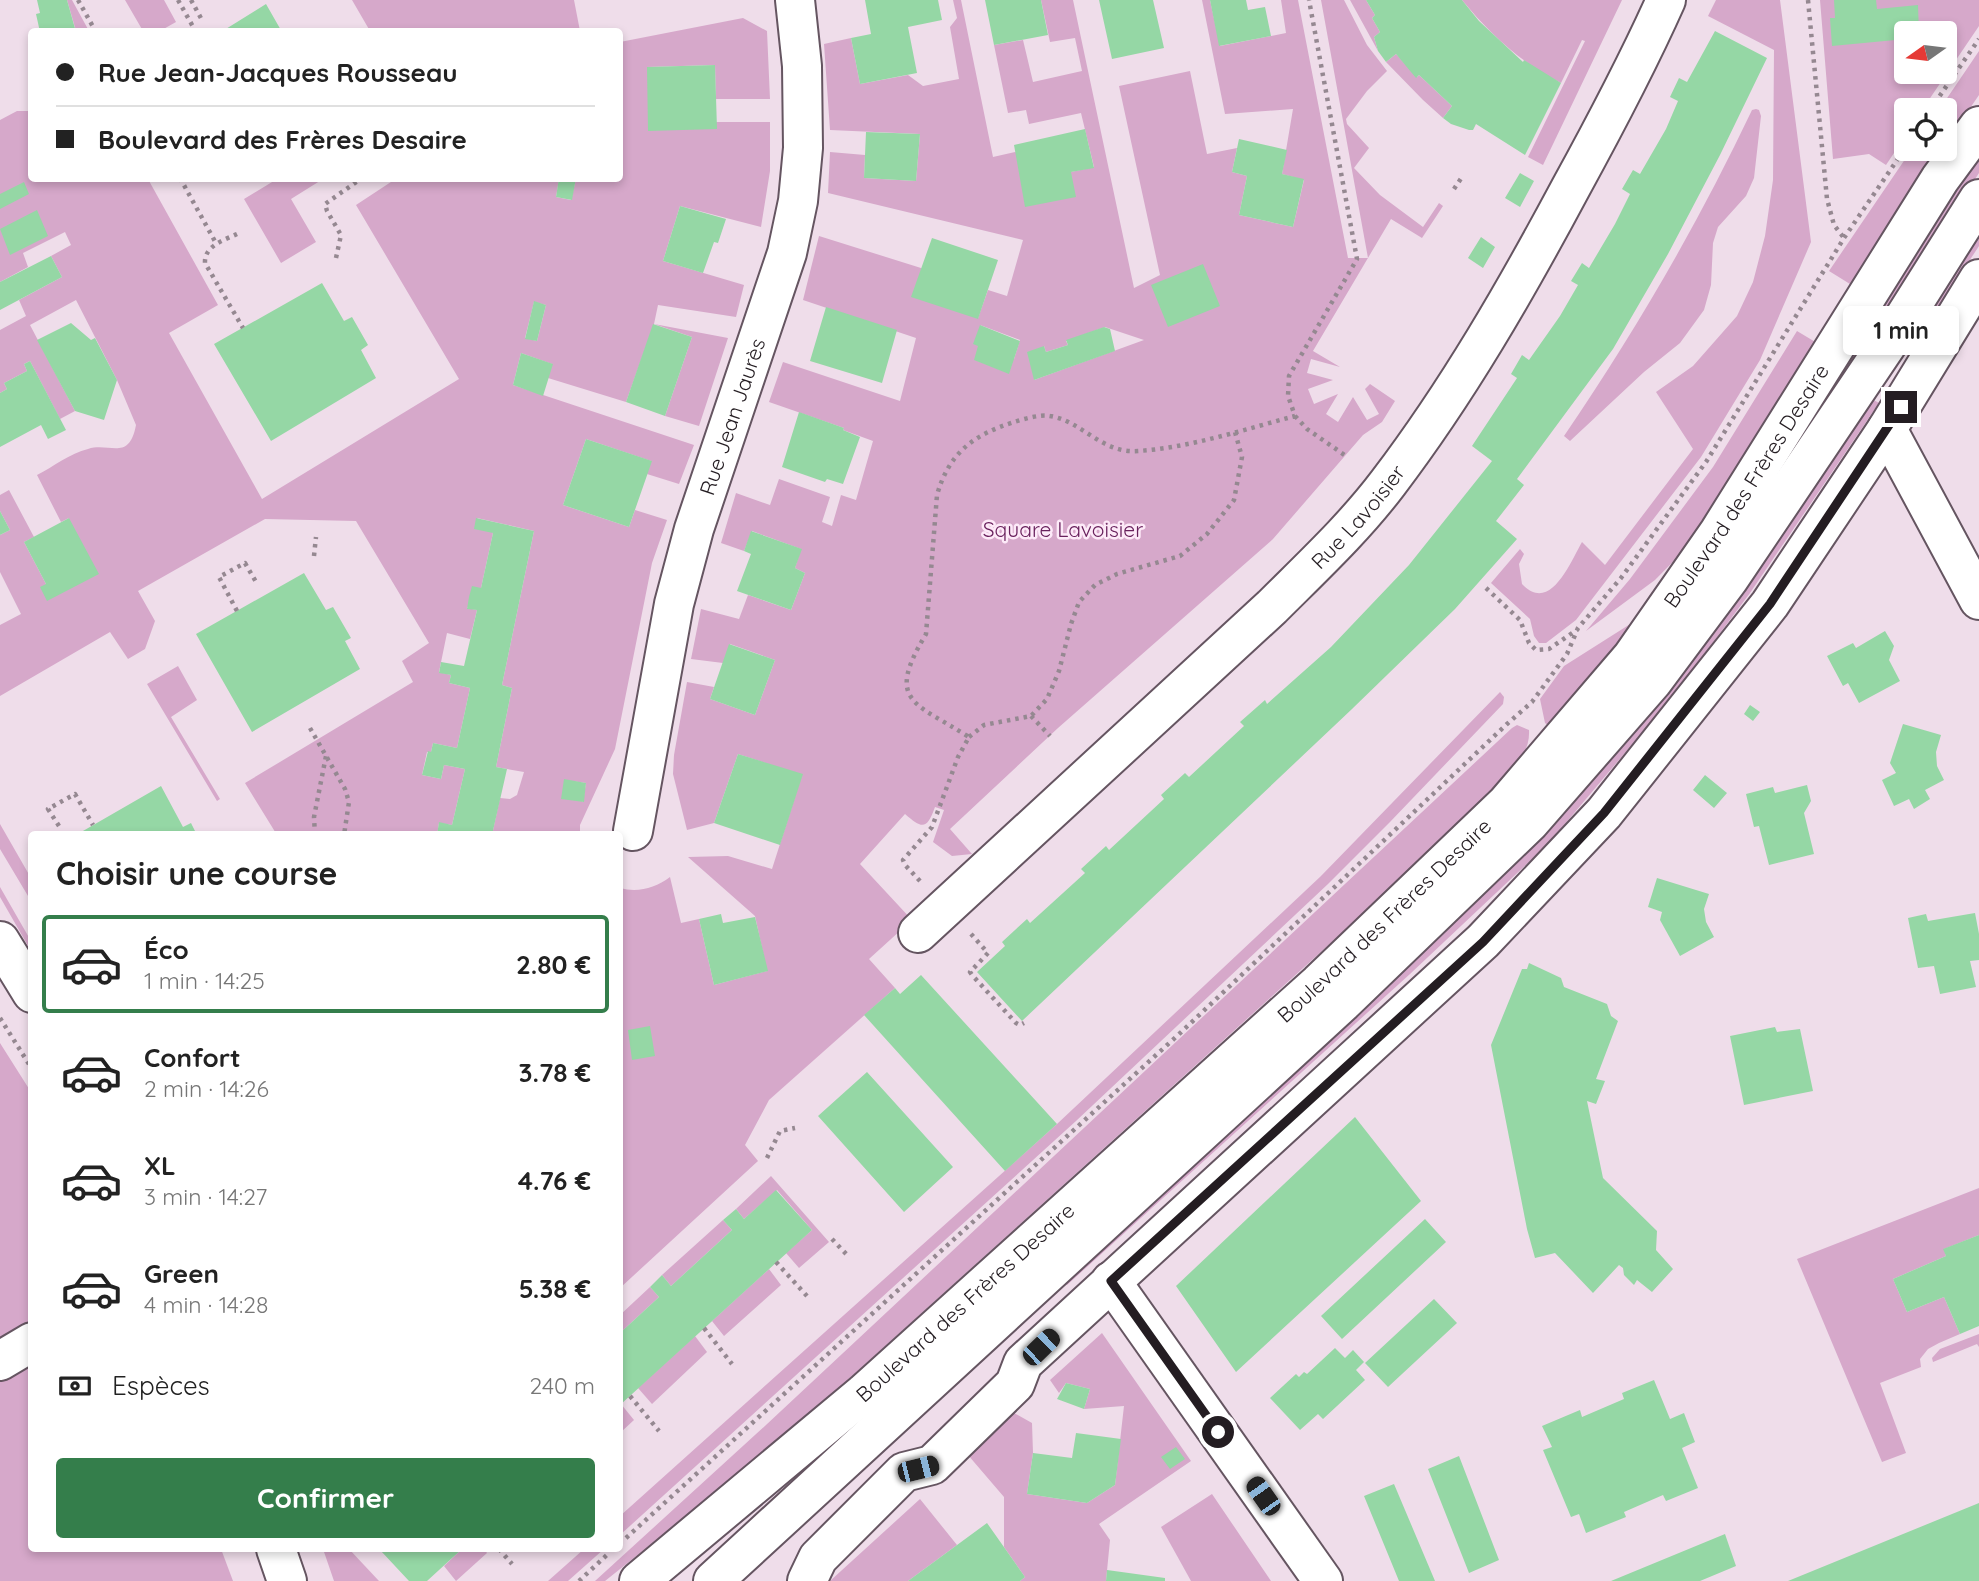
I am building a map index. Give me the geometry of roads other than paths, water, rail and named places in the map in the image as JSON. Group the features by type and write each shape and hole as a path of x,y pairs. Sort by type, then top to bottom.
{"street":[{"name":"Rue Jean Jaurès","path":"634,831 674,604 694,529 787,253 798,201 803,148 802,79 795,0"},
{"name":"Rue Lavoisier","path":"918,933 934,895 1272,607 1323,556 1387,484 1434,419 1527,267 1635,68 1666,0"},
{"name":"Boulevard des Frères Desaire","path":"639,1581 864,1393 1319,983 1506,804 1632,657 1719,532 1918,213 1979,126"},
{"name":"Boulevard des Frères Desaire","path":"713,1581 1342,1003 1530,822 1653,681 1729,579 1833,427 1979,199"},
{"path":"807,1581 818,1558 904,1472 932,1465 1015,1384 1023,1363 1483,942 1604,813 1770,604 1887,429 1979,279"},
{"path":"1887,429 1979,600"},
{"path":"0,941 28,986"},
{"path":"1111,1281 1323,1581"},
{"path":"0,1361 28,1344"},
{"path":"277,1552 287,1581"}],"park label":[{"name":"Square Lavoisier","path":"1063,529"}]}
